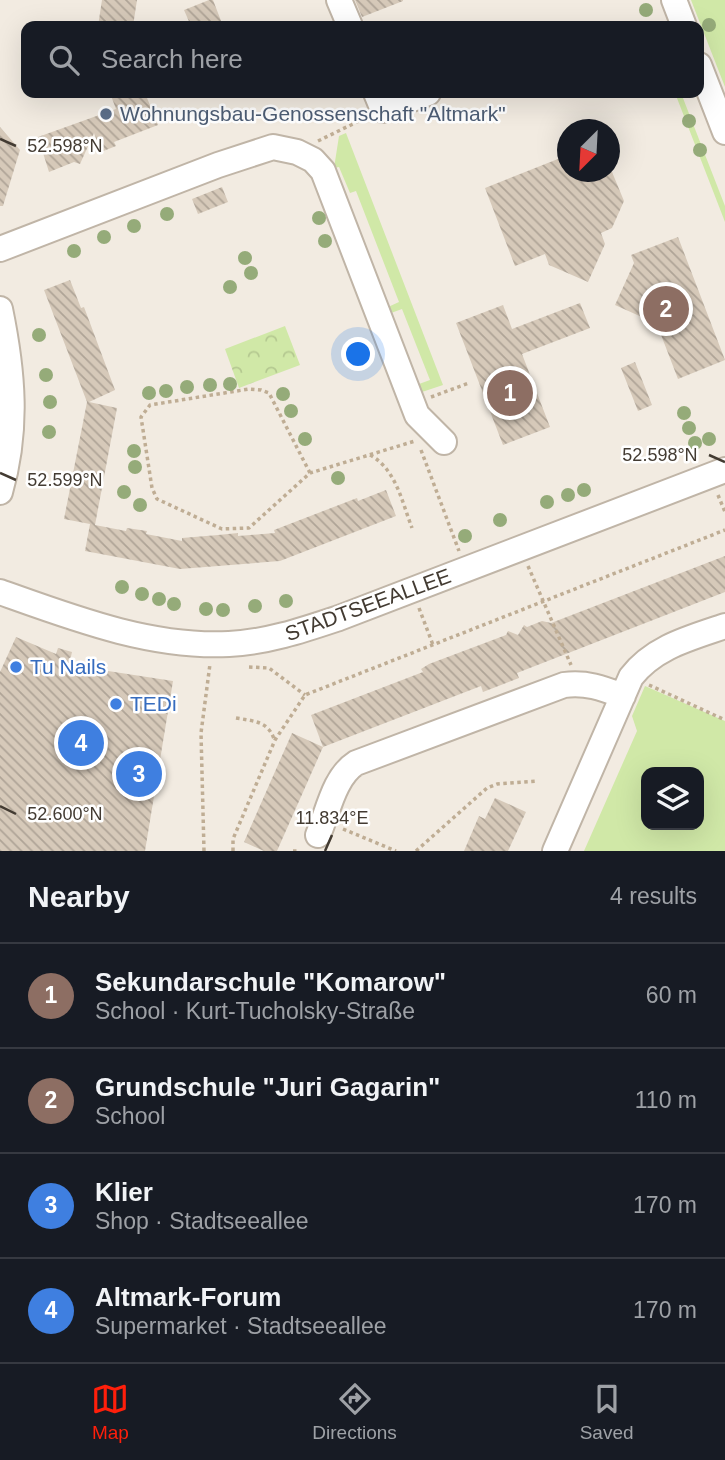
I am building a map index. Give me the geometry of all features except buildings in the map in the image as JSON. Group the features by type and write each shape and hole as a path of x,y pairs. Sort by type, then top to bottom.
{"street":[{"path":"339,0 348,21"},
{"path":"674,0 682,21"},
{"path":"704,78 725,132"},
{"path":"379,101 397,98"},
{"path":"0,249 218,165 273,147 297,152 313,160 323,171 417,415 444,442"},
{"path":"0,309 9,350 13,419 11,447 0,492"},
{"name":"STADTSEEALLEE","path":"0,592 62,614 129,633 212,644 247,642 282,636 339,618 725,470"},
{"path":"555,851 627,686 641,664 682,641 725,626"},
{"path":"321,828 341,777 356,763 547,690 579,683 627,686"}],"path":[{"path":"297,152 379,101"},
{"path":"412,402 469,383"},
{"path":"310,473 270,393 261,390 249,389 150,405 141,417 152,488 157,499 222,529 249,528 310,473 417,441 467,569"},
{"path":"370,455 380,460 394,480 412,528"},
{"path":"233,851 233,839 275,740 305,695 725,530"},
{"path":"520,549 579,683"},
{"path":"413,590 433,645"},
{"path":"204,851 201,733 212,644"},
{"path":"249,667 269,668 305,695"},
{"path":"627,686 725,720"},
{"path":"236,718 260,722 272,733 275,740"},
{"path":"416,851 486,789 497,784 538,781"},
{"path":"321,828 396,851"}],"green space":[{"path":"691,0 725,0 725,87 704,33 704,21 699,21"},
{"path":"677,98 683,98 725,206 725,222"},
{"path":"346,133 443,385 422,392 419,384 430,380 402,309 391,313 388,307 399,302 356,191 350,193 339,167 334,168 339,136"},
{"path":"285,326 300,365 239,388 225,349"},
{"path":"645,686 725,721 725,851 584,851 637,731 632,716"}],"place":[{"name":"Wohnungsbau-Genossenschaft \"Altmark\"","path":"106,114"},
{"name":"Grundschule \"Juri Gagarin\"","path":"666,309"},
{"name":"Sekundarschule \"Komarow\"","path":"510,393"},
{"name":"Tu Nails","path":"16,667"},
{"name":"TEDi","path":"116,704"},
{"name":"Altmark-Forum","path":"81,743"},
{"name":"Klier","path":"139,774"}]}
